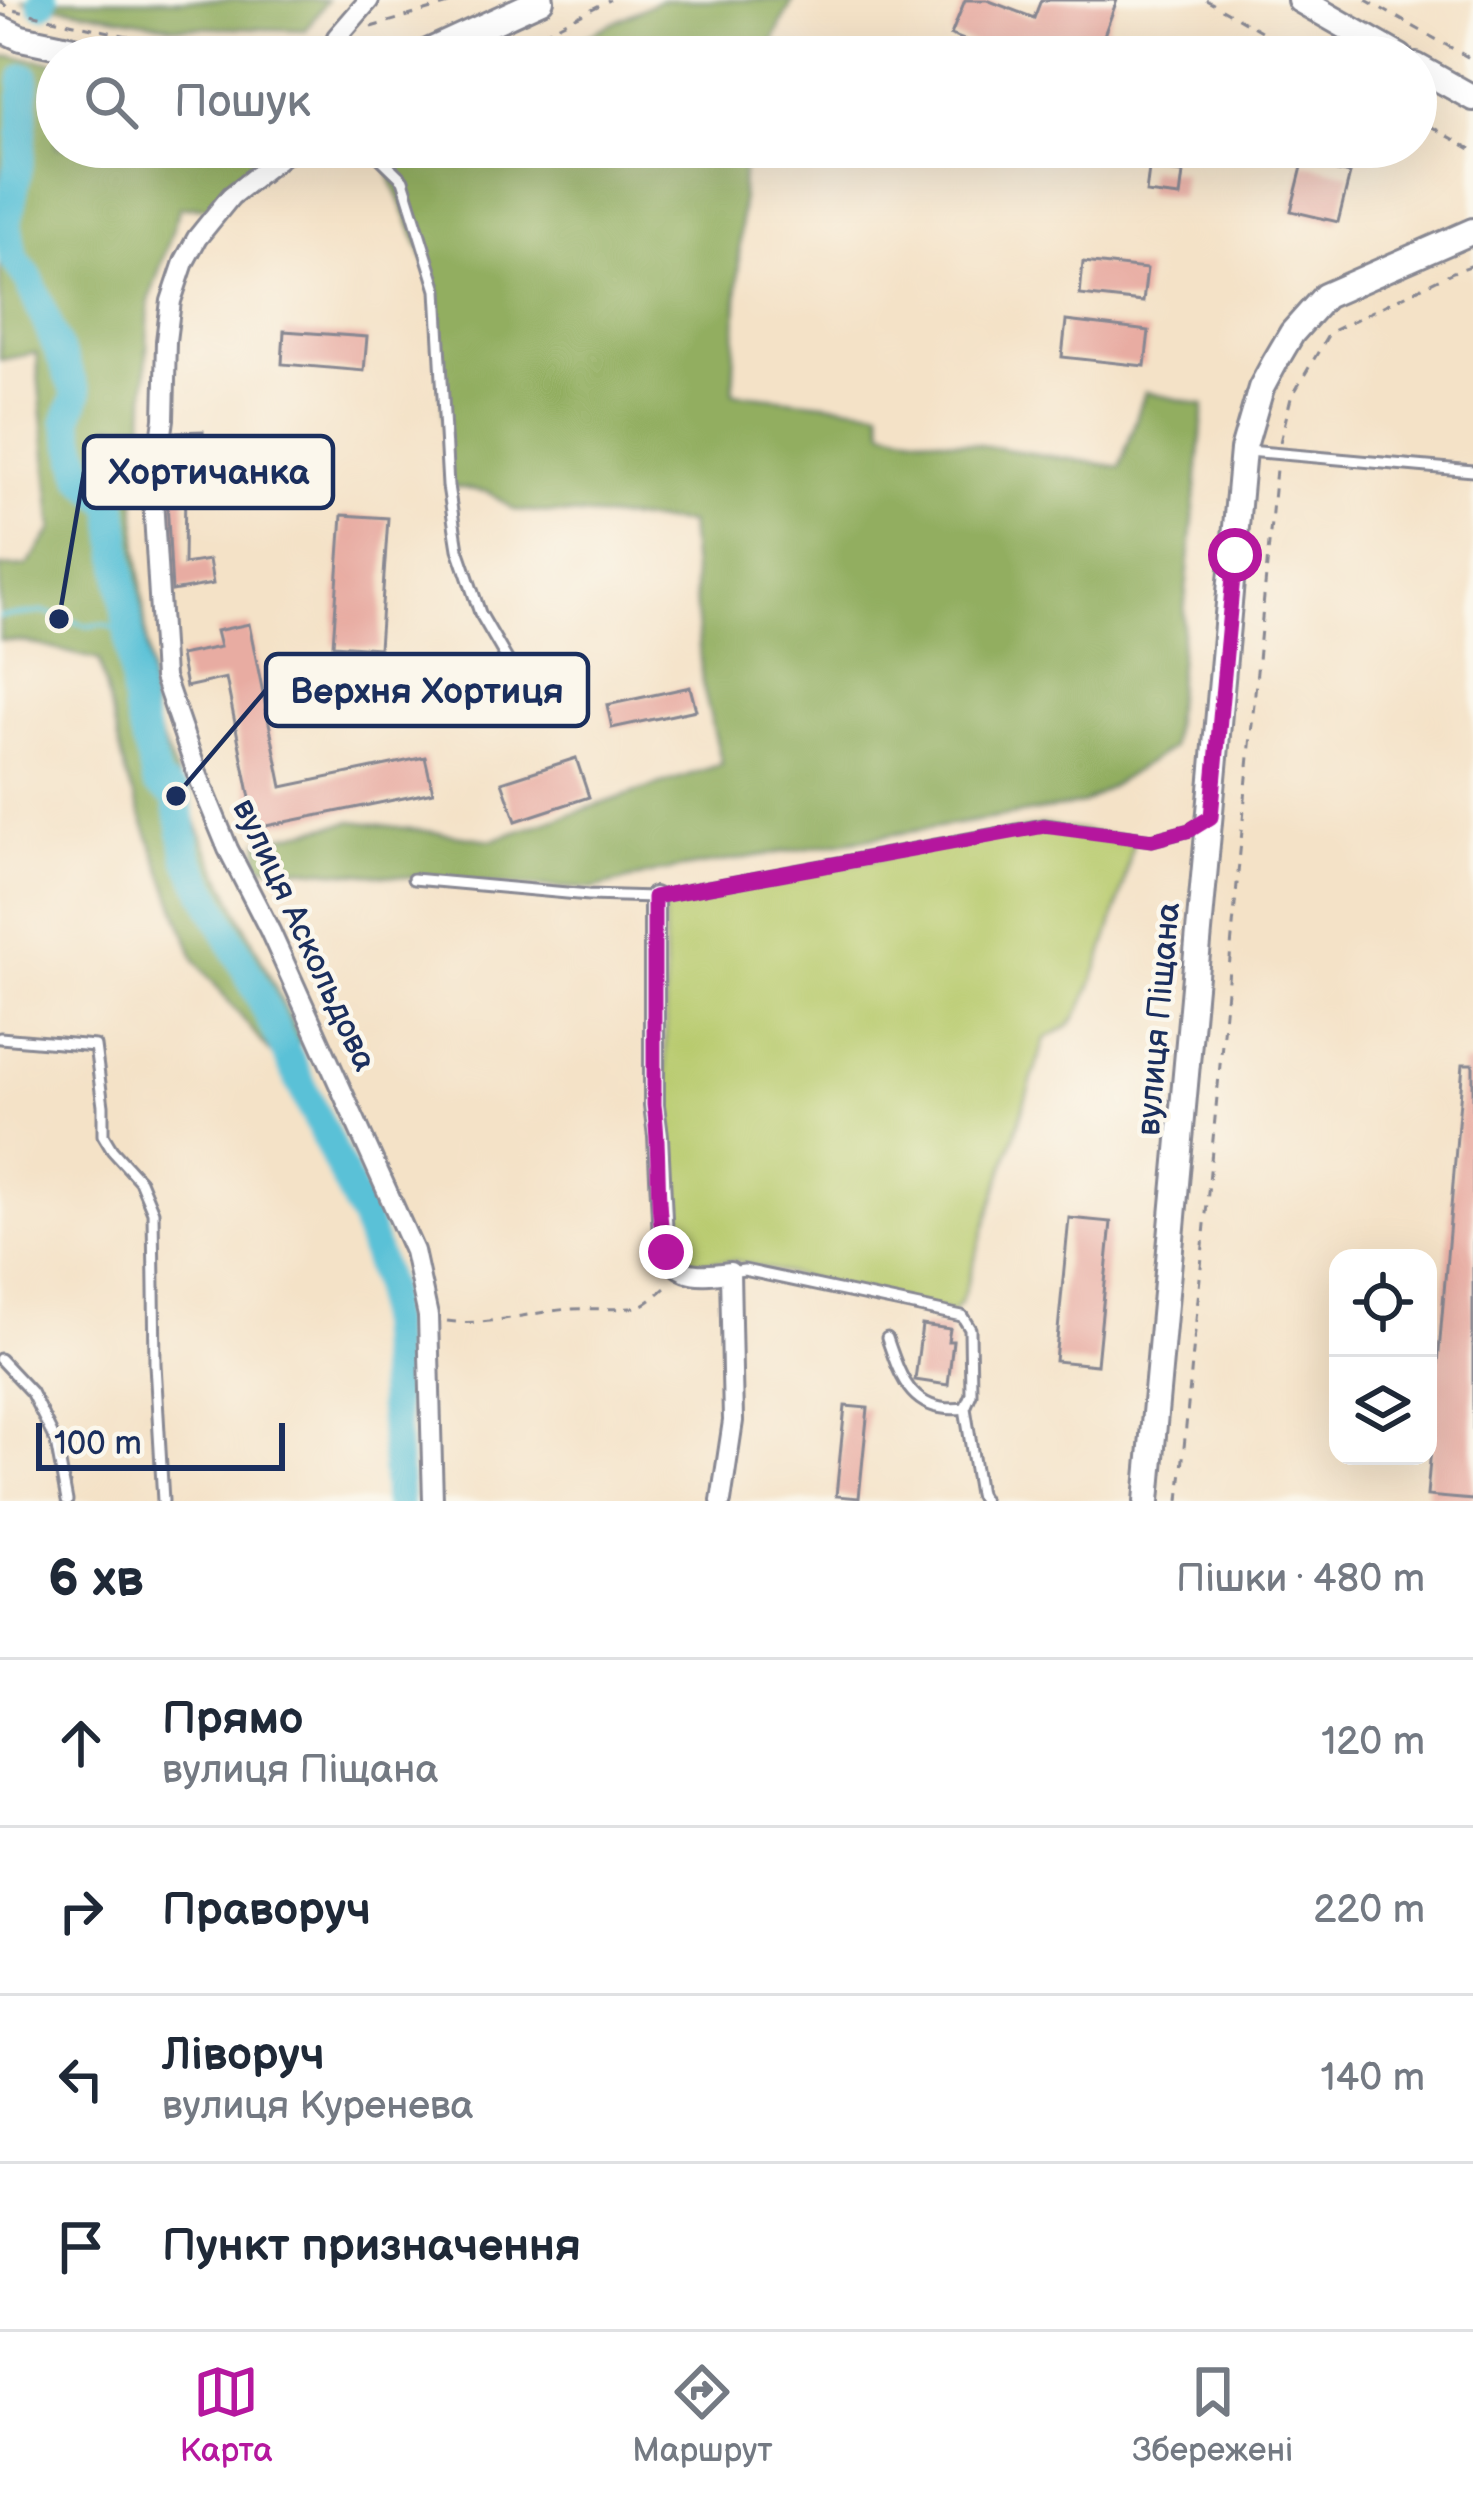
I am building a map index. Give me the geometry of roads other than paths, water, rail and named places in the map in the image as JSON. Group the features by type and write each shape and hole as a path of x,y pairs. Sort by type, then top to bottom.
{"street":[{"path":"338,36 369,0"},
{"path":"463,36 541,0"},
{"path":"1300,0 1363,36"},
{"path":"1437,74 1467,86"},
{"name":"вулиця Аскольдова","path":"266,168 231,196 197,238 172,301 153,499 164,677 228,849 407,1232 428,1316 433,1501"},
{"name":"вулиця Піщана","path":"1147,1501 1243,450 1261,388 1292,333 1325,296 1473,231"},
{"path":"654,897 654,1105 666,1252 682,1272 697,1276 730,1272 734,1421 721,1501"}],"lane":[{"path":"391,168 403,180 437,290 448,486 458,549 480,613 517,675"},
{"path":"1243,450 1473,471"},
{"path":"413,879 654,897 1044,826 1152,840 1190,830 1211,817"},
{"path":"0,1038 95,1046 104,1136 140,1181 153,1212 163,1501"},
{"path":"730,1272 744,1270 959,1315 970,1329 971,1394 965,1408 983,1501"},
{"path":"887,1338 902,1382 911,1393 939,1407 965,1408"},
{"path":"0,1359 31,1392 56,1442 67,1501"}],"waterway":[{"path":"24,84 25,77 21,152 7,223 13,257 29,279 77,395 67,420 83,477 114,505 138,712 157,782 176,796 188,857 259,994 365,1221 386,1287 398,1501"},
{"path":"0,617 44,612 88,626 104,624 128,635"}],"place":[{"name":"Хортичанка","path":"59,619"},
{"name":"Верхня Хортиця","path":"176,796"}]}
